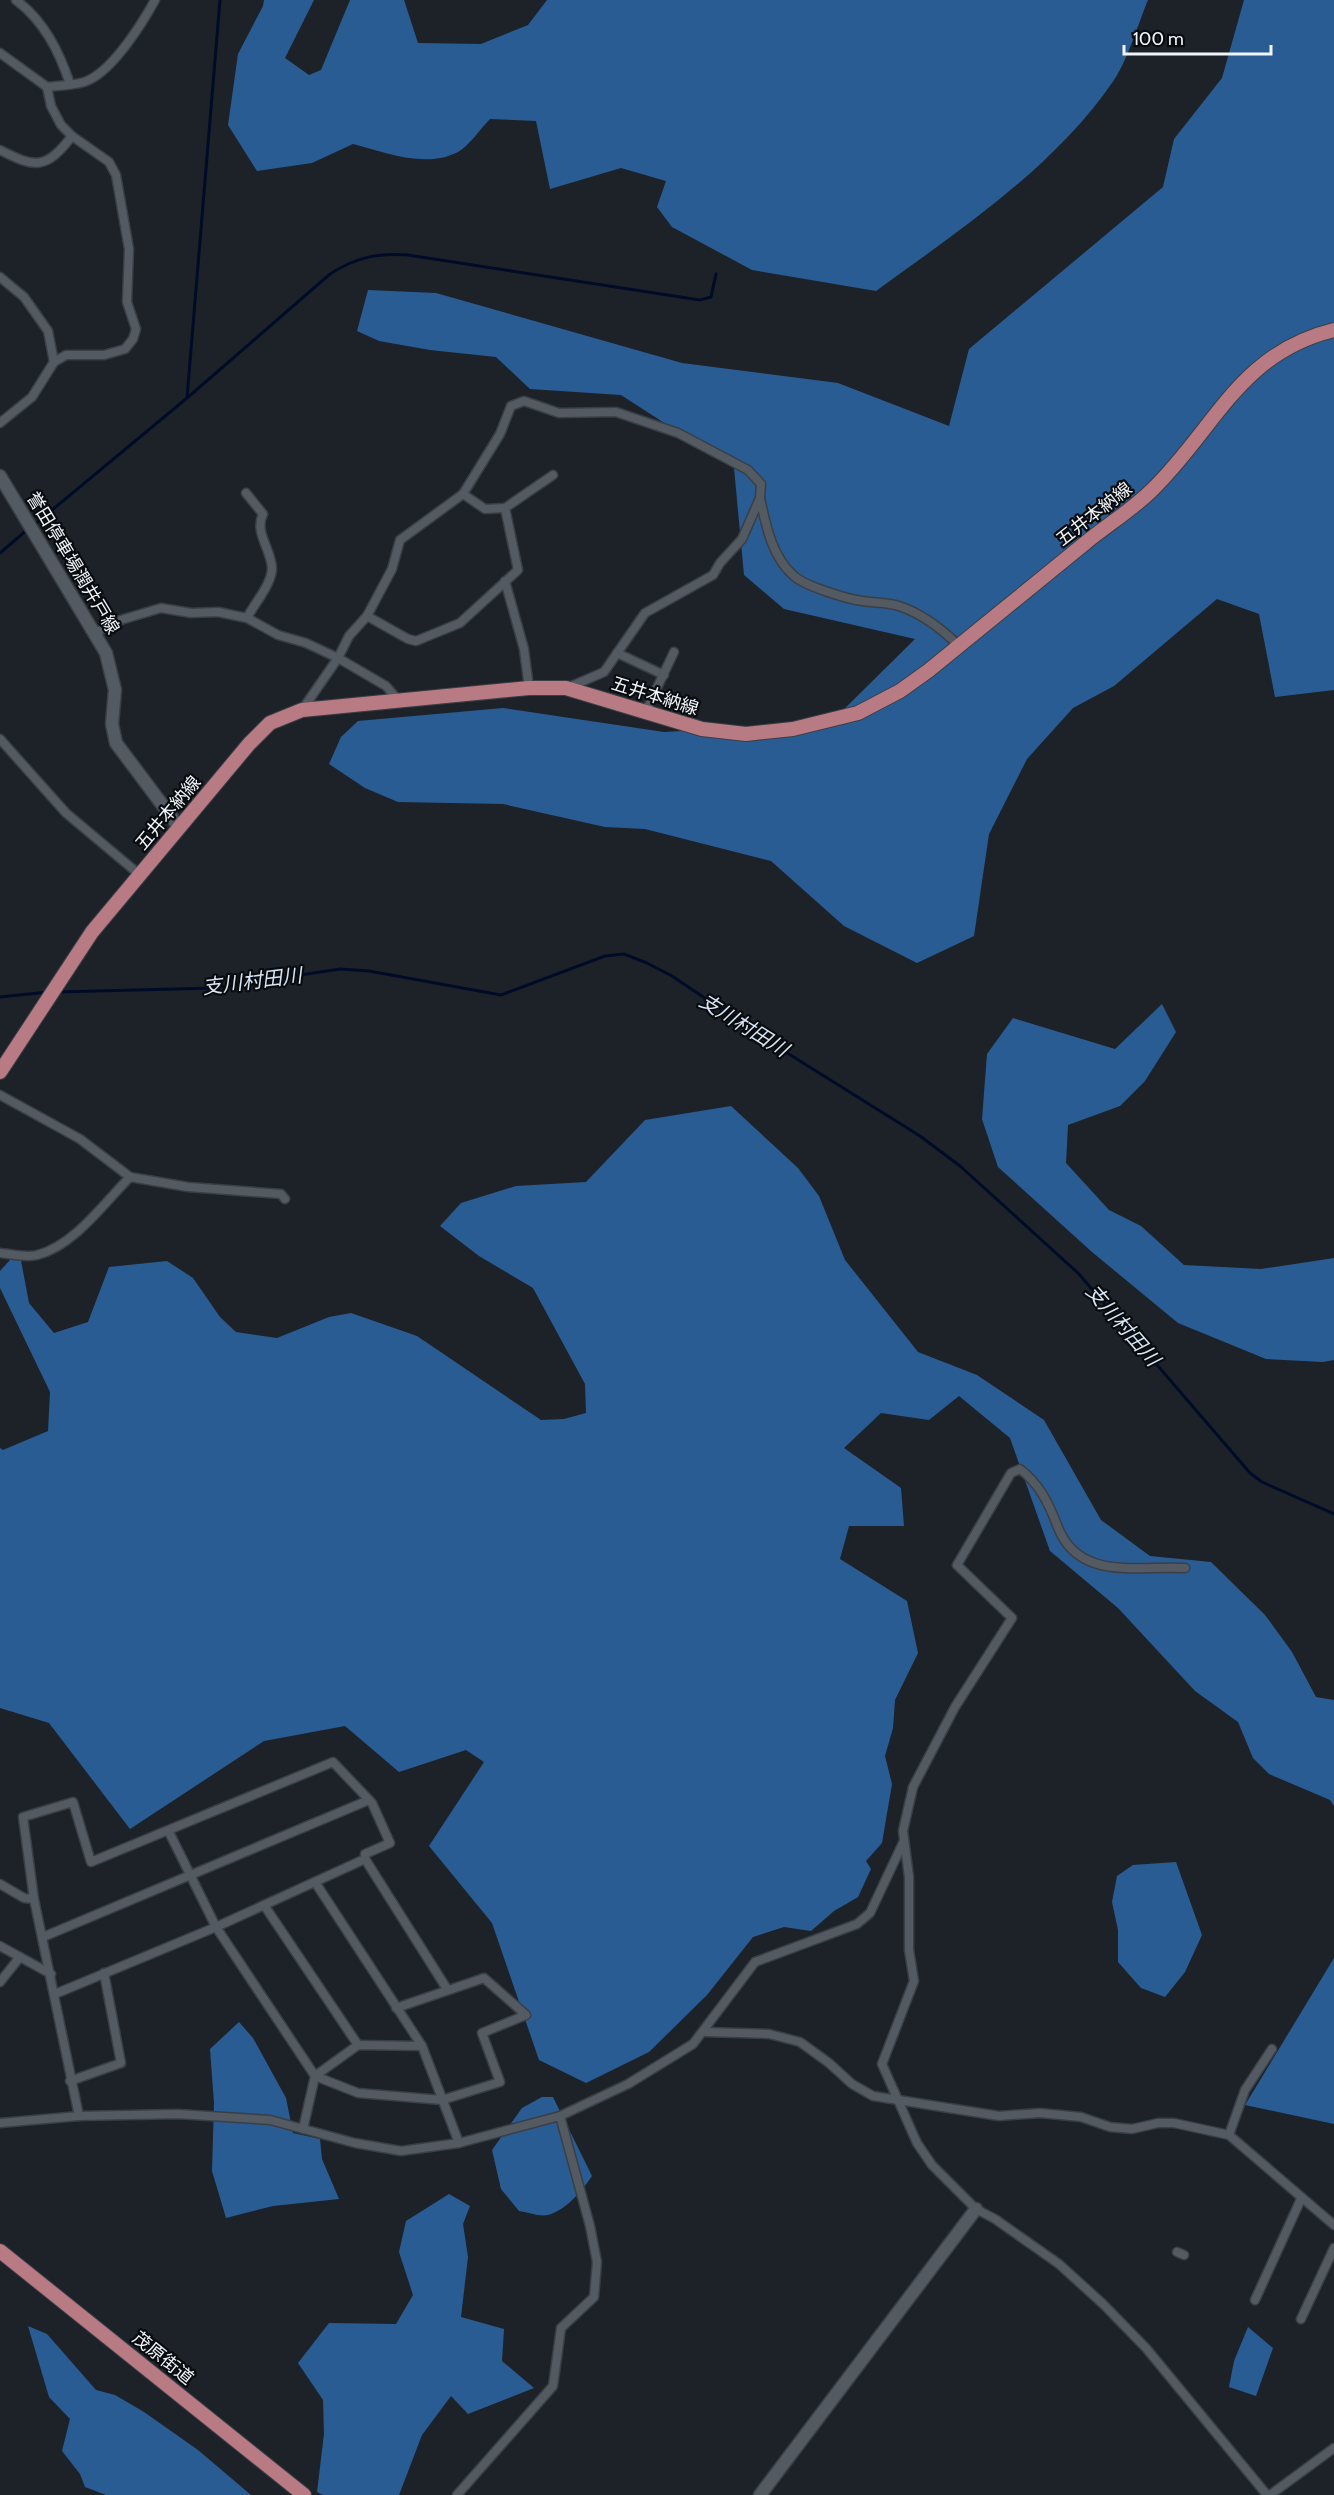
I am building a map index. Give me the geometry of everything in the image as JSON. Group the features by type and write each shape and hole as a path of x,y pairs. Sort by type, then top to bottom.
{"main road":[{"name":"五井本納線","path":"0,1072 73,958 179,827 261,731 285,715 302,710 399,700 529,688 566,688 702,729 746,734 826,722 878,703 919,677 959,646 1153,489 1228,396 1251,373 1296,345 1334,330"},
{"name":"誉田停車場潤井戸線","path":"0,476 106,653 115,690 112,724 116,743 179,827"},
{"path":"760,2495 976,2209"},
{"name":"茂原街道","path":"0,2251 304,2495"}],"street":[{"path":"16,0 37,19 48,35 61,58 70,84"},
{"path":"47,87 87,81 104,71 155,0"},
{"path":"0,53 47,87 55,113 72,136 109,162 116,175 129,249 127,302 136,329 133,339 125,349 104,355 66,355 54,362 32,397 0,423"},
{"path":"0,150 27,164 40,164 61,150 72,136"},
{"path":"0,277 24,297 48,331 54,362"},
{"path":"302,710 338,658 349,636 367,616 392,569 400,540 463,494 500,434 507,412 511,406 524,401 559,412 616,412 678,433 748,470 761,484 760,498 769,538 792,575 804,584 861,601 897,605 912,611 940,628 959,646"},
{"path":"463,494 485,510 505,508 553,475"},
{"path":"246,493 263,514 259,527 272,567 267,585 247,618"},
{"path":"566,688 604,672 645,613 713,575 720,563 742,539 760,498"},
{"path":"367,616 408,639 416,640 460,623 518,570 505,508"},
{"path":"505,581 524,649 529,688"},
{"path":"96,633 114,622 161,608 191,613 218,612 247,618 278,635 306,643 338,658 386,686 399,700"},
{"path":"645,713 674,652"},
{"path":"617,653 664,675"},
{"path":"0,739 66,813 140,875"},
{"path":"0,1095 80,1139 130,1177 188,1187 280,1194 285,1200"},
{"path":"0,1253 35,1256 47,1252 84,1227 130,1177"},
{"path":"0,2123 78,2116 178,2114 236,2117 270,2120 355,2143 401,2151 459,2144 560,2116 628,2084 693,2044 705,2032 755,1962 857,1924 870,1913 903,1843 903,1831 913,1787 954,1707 1012,1618 957,1565 1011,1473 1020,1469 1034,1480 1047,1499 1058,1529 1073,1553 1100,1566 1128,1569 1185,1568"},
{"path":"78,2116 34,1899 23,1817 73,1802 91,1862 333,1762 369,1800 390,1843 365,1854 365,1859 447,1989"},
{"path":"43,1937 191,1877 369,1800"},
{"path":"168,1832 216,1927 315,2076 358,2093 442,2100 500,2082 482,2032 526,2015 484,1978 396,2008"},
{"path":"903,1843 908,1852 909,1950 914,1981 882,2064 917,2143 932,2165 976,2209 995,2219 1059,2265 1103,2304 1146,2348 1269,2495 1332,2453"},
{"path":"55,1994 216,1927 365,1859"},
{"path":"315,1882 422,2046 459,2144"},
{"path":"0,1884 24,1898 34,1899"},
{"path":"264,1905 358,2045"},
{"path":"0,1946 51,1974"},
{"path":"0,1982 20,1957"},
{"path":"70,2081 121,2064 104,1973"},
{"path":"705,2032 770,2034 800,2042 829,2062 852,2084 873,2096 898,2101 999,2116 1040,2114 1081,2117 1110,2127 1132,2129 1158,2123 1174,2123 1229,2135 1334,2225"},
{"path":"303,2129 315,2076 358,2045 422,2046"},
{"path":"1229,2135 1245,2090 1272,2049"},
{"path":"457,2495 553,2386 561,2328 594,2297 597,2262 590,2226 560,2116"},
{"path":"1255,2300 1301,2199"},
{"path":"1301,2319 1334,2248"}],"shaded area":[{"path":"264,0 314,0 285,58 309,75 321,70 350,0 404,0 418,43 481,44 528,25 547,0 1148,0 1119,72 1090,112 1063,141 1035,169 973,220 876,291 752,270 672,227 657,207 666,181 621,168 550,189 536,121 490,119 462,149 445,157 419,159 392,155 353,144 312,163 257,171 228,125 238,54"},
{"path":"1244,0 1334,0 1334,690 1275,697 1259,614 1217,599 1114,686 1073,708 1027,759 989,834 974,936 917,963 844,926 771,861 645,829 605,827 503,804 398,802 365,788 329,764 341,737 358,721 503,708 664,732 830,723 915,639 784,609 744,575 734,468 621,395 530,389 496,357 430,350 379,341 357,331 368,290 436,293 682,363 838,383 949,426 969,349 1163,187 1174,139 1222,78"},
{"path":"1162,1004 1176,1032 1145,1081 1120,1106 1068,1125 1066,1163 1109,1210 1141,1226 1184,1265 1261,1269 1334,1258 1334,1360 1323,1362 1266,1359 1178,1323 1092,1252 998,1167 982,1119 987,1054 1013,1018 1115,1049"},
{"path":"731,1106 798,1168 819,1196 845,1260 918,1352 977,1375 1044,1420 1101,1520 1150,1556 1211,1562 1265,1615 1292,1652 1316,1697 1334,1700 1334,1806 1330,1800 1269,1774 1253,1758 1238,1722 1195,1691 1118,1608 1050,1551 1010,1438 959,1396 929,1420 881,1413 844,1448 901,1488 904,1526 849,1526 840,1559 907,1601 918,1653 895,1700 893,1728 885,1756 892,1784 882,1843 866,1861 871,1869 858,1897 834,1911 811,1931 784,1927 753,1937 707,1995 649,2052 586,2083 539,2060 492,1923 429,1846 484,1762 466,1750 399,1772 345,1726 264,1741 130,1829 49,1723 0,1708 0,1448 3,1450 48,1431 50,1392 0,1288 0,1271 19,1250 29,1303 54,1333 88,1322 109,1267 167,1261 193,1278 220,1317 236,1332 277,1338 329,1317 351,1313 417,1336 541,1420 564,1419 586,1413 585,1384 533,1288 479,1256 440,1226 461,1203 516,1186 586,1182 645,1120"},
{"path":"1176,1862 1202,1935 1185,1972 1165,1997 1141,1988 1118,1962 1118,1930 1112,1902 1117,1876 1133,1865"},
{"path":"1334,1958 1334,2124 1245,2105"},
{"path":"239,2022 253,2038 286,2098 293,2133 320,2139 322,2159 339,2199 273,2206 226,2218 212,2171 214,2103 210,2049"},
{"path":"542,2097 553,2097 592,2176 567,2204 548,2215 519,2211 501,2189 492,2150 522,2108"},
{"path":"449,2194 470,2206 463,2224 468,2257 461,2317 504,2329 502,2361 534,2388 468,2414 451,2396 422,2435 399,2495 323,2495 317,2492 324,2434 323,2400 298,2363 329,2323 396,2324 413,2295 399,2252 406,2221"},
{"path":"28,2326 47,2334 96,2390 115,2395 144,2412 198,2450 251,2495 106,2495 85,2487 80,2474 62,2451 70,2419 49,2397"},
{"path":"1248,2327 1273,2348 1256,2396 1229,2387 1234,2361"}],"waterway":[{"path":"34,525 187,398 220,0"},
{"path":"187,398 330,274 368,257 408,255 700,300 711,297 716,274"},
{"path":"0,553 28,529"},
{"name":"支川村田川","path":"58,992 214,988 340,969 369,971 501,995 605,956 624,954 647,963 672,976 776,1046 920,1136 960,1166 1078,1273 1250,1473 1262,1482 1334,1514"},
{"name":"支川村田川","path":"0,997 48,992"}]}
